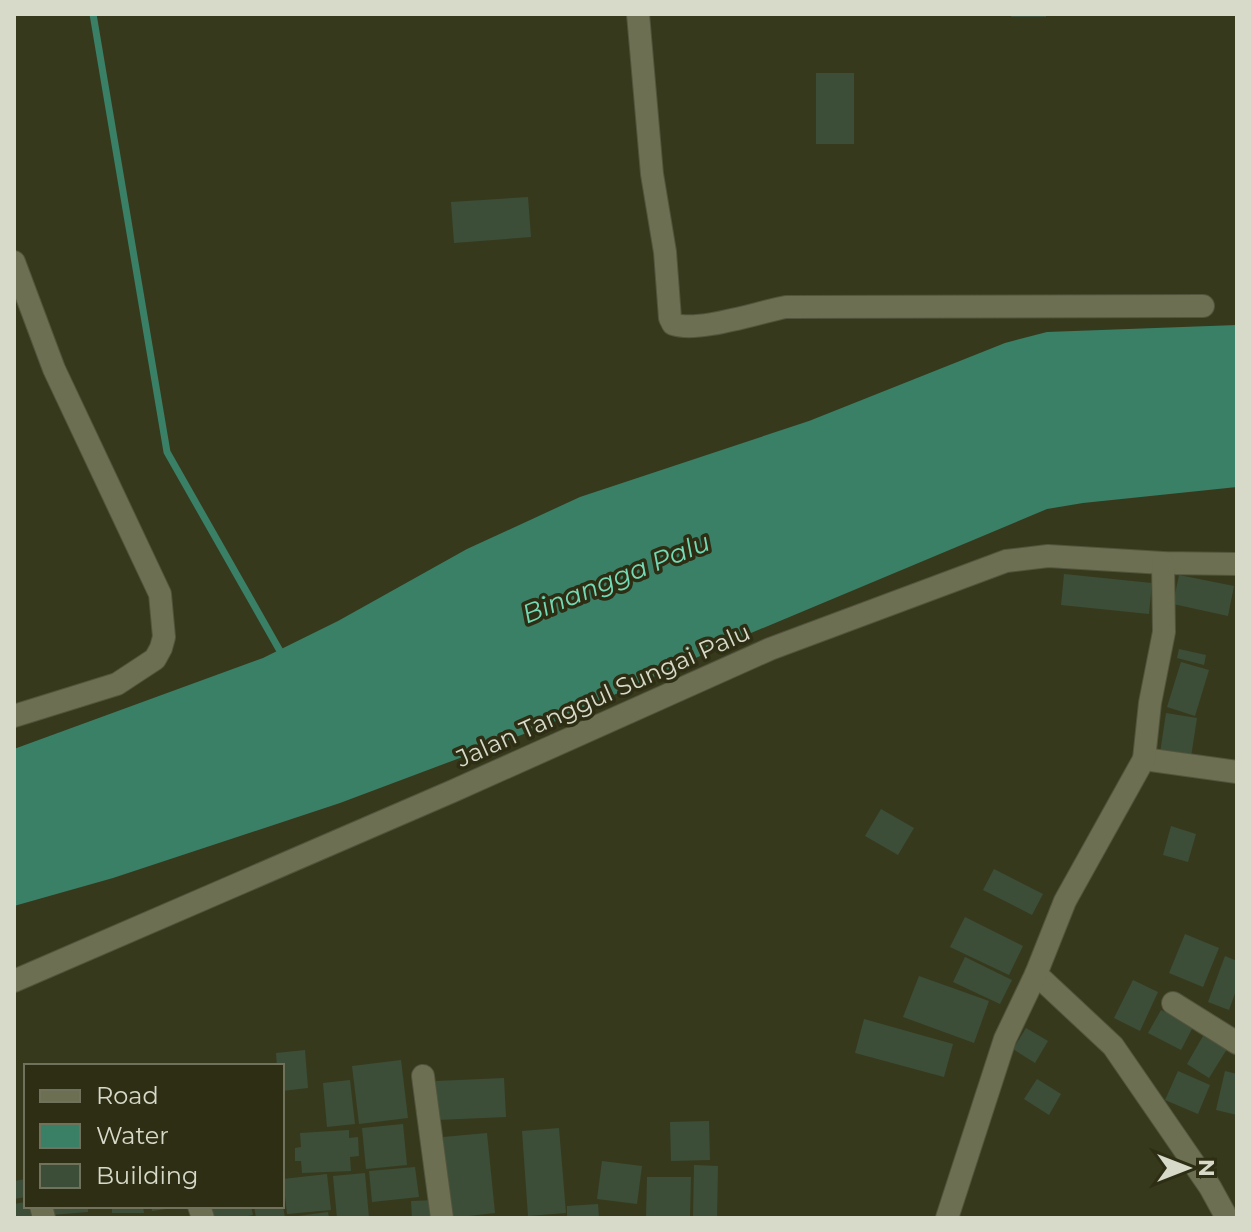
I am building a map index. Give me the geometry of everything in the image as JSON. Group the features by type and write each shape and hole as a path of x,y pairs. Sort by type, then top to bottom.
{"street":[{"path":"638,14 652,174 673,324 689,327 726,322 786,307 1203,306"},
{"path":"14,262 54,369 160,594 164,637 155,659 131,677 14,716"},
{"name":"Jalan Tanggul Sungai Palu","path":"14,981 453,791 770,649 1006,561 1048,556 1237,564"},
{"path":"947,1218 1005,1039 1036,974 1065,901 1144,759 1150,703 1164,632 1163,563"},
{"path":"1144,759 1237,772"},
{"path":"1036,974 1113,1046 1210,1187 1227,1218"},
{"path":"1173,1003 1237,1043"},
{"path":"423,1076 442,1218"}],"water":[{"name":"Binangga Palu","path":"1237,325 1237,487 1047,509 751,633 545,726 340,803 113,878 14,906 14,749 263,658 338,621 467,549 580,497 809,421 1005,343 1047,332"}],"building":[{"path":"1012,14 1046,14 1046,17 1011,17"},
{"path":"816,73 854,73 854,144 816,144"},
{"path":"528,197 531,237 454,243 451,202"},
{"path":"1064,574 1152,583 1149,614 1061,605"},
{"path":"1179,575 1234,586 1228,616 1173,604"},
{"path":"1179,649 1206,655 1204,665 1177,658"},
{"path":"1181,662 1209,670 1195,716 1167,707"},
{"path":"1166,713 1197,718 1191,757 1160,753"},
{"path":"881,809 914,828 898,855 865,836"},
{"path":"1171,826 1196,834 1188,862 1163,855"},
{"path":"994,869 1043,894 1032,915 983,890"},
{"path":"965,917 1023,946 1009,975 950,947"},
{"path":"1185,934 1219,948 1203,987 1169,973"},
{"path":"1225,956 1237,961 1237,988 1229,1010 1208,1002"},
{"path":"965,957 1012,980 1000,1004 953,982"},
{"path":"919,976 989,1001 974,1043 903,1017"},
{"path":"1133,980 1158,992 1140,1031 1114,1018"},
{"path":"1161,1010 1193,1027 1181,1050 1148,1033"},
{"path":"864,1019 953,1044 944,1077 855,1053"},
{"path":"1026,1028 1048,1041 1035,1063 1013,1049"},
{"path":"1203,1036 1227,1049 1209,1078 1187,1064"},
{"path":"305,1050 308,1088 284,1091 284,1064 277,1064 276,1053"},
{"path":"401,1060 408,1118 359,1124 352,1066"},
{"path":"1178,1071 1210,1085 1198,1114 1165,1100"},
{"path":"1225,1071 1237,1074 1237,1115 1216,1110"},
{"path":"504,1078 506,1117 437,1120 436,1081"},
{"path":"1037,1079 1061,1094 1049,1115 1024,1099"},
{"path":"350,1080 355,1124 327,1127 323,1083"},
{"path":"709,1121 710,1160 671,1161 670,1122"},
{"path":"403,1124 407,1165 366,1169 362,1128"},
{"path":"559,1128 566,1213 528,1216 522,1131"},
{"path":"349,1130 349,1138 358,1137 359,1156 350,1157 351,1171 302,1173 301,1161 295,1161 295,1148 301,1147 300,1133"},
{"path":"487,1133 495,1213 451,1218 443,1137"},
{"path":"602,1161 642,1166 637,1204 597,1199"},
{"path":"694,1165 718,1166 717,1218 693,1218"},
{"path":"415,1167 419,1197 372,1202 369,1171"},
{"path":"365,1173 369,1218 337,1218 333,1176"},
{"path":"327,1174 331,1210 287,1214 284,1179"},
{"path":"647,1177 691,1177 690,1218 646,1218"},
{"path":"24,1179 24,1197 14,1199 14,1181"},
{"path":"437,1200 438,1218 412,1218 411,1201"},
{"path":"24,1202 24,1208 36,1208 37,1218 14,1218 14,1204"},
{"path":"598,1204 599,1218 567,1218 567,1206"},
{"path":"51,1208 88,1208 88,1212 52,1215"},
{"path":"112,1208 143,1208 144,1213 112,1213"},
{"path":"206,1208 251,1208 253,1215 238,1218 209,1218"},
{"path":"254,1208 283,1208 285,1218 256,1218"},
{"path":"328,1212 329,1218 298,1218 298,1216"}],"waterway":[{"path":"93,14 167,452 284,658"}]}
